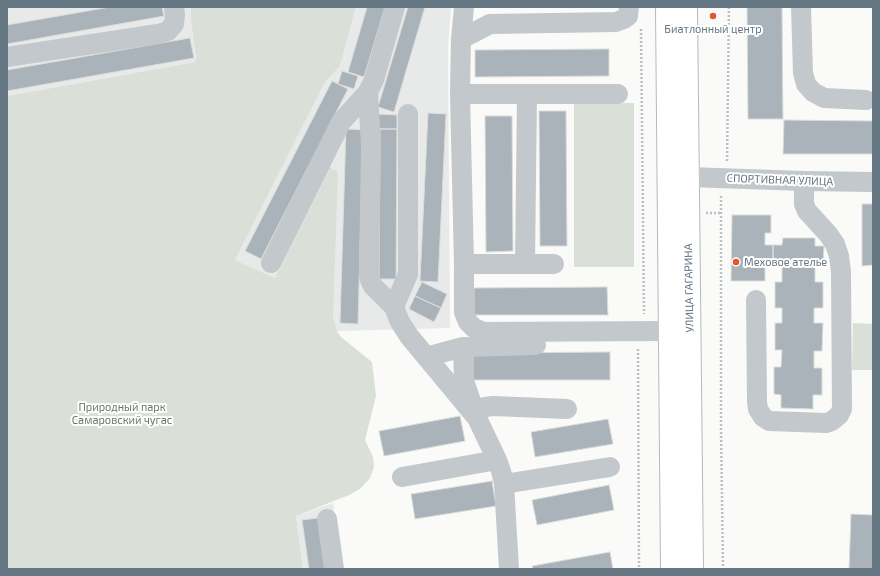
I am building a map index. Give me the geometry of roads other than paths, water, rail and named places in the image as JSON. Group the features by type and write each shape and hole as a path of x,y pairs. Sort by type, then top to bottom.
{"main road":[{"name":"УЛИЦА ГАГАРИНА","path":"667,7 678,177 680,331 692,569"},
{"name":"УЛИЦА ГАГАРИНА","path":"678,177 686,7"},
{"name":"УЛИЦА ГАГАРИНА","path":"672,569 680,331"}],"street":[{"path":"7,57 158,34 168,31 174,24 174,7"},
{"path":"271,263 341,122 368,92 374,80 395,7"},
{"path":"464,7 461,39 460,94 464,312 468,322 474,328 483,332 680,331"},
{"path":"461,39 490,24 616,22 628,16 629,7"},
{"path":"801,7 803,73 806,84 813,92 824,98 866,100"},
{"path":"368,92 371,146 369,274 373,286 394,307 400,322 409,336 477,418"},
{"path":"460,94 618,94"},
{"path":"525,263 527,95"},
{"path":"394,307 408,274 408,114"},
{"name":"СПОРТИВНАЯ УЛИЦА","path":"678,177 873,182"},
{"path":"756,300 757,402 758,408 763,417 769,422 826,423 832,420 839,415 842,409 841,272 839,256 835,244 807,211 804,204 804,181"},
{"path":"464,264 554,264"},
{"path":"426,357 462,347 538,345"},
{"path":"462,347 464,381 477,418 498,460 504,484 509,569"},
{"path":"477,418 480,411 485,407 493,406 567,409"},
{"path":"402,477 498,460"},
{"path":"504,484 610,467"},
{"path":"327,519 334,569"}],"place":[{"name":"Биатлонный центр","path":"713,16"},
{"name":"Меховое ателье","path":"736,262"}],"park label":[{"name":"Природный парк Самаровский чугас","path":"122,413"}]}
